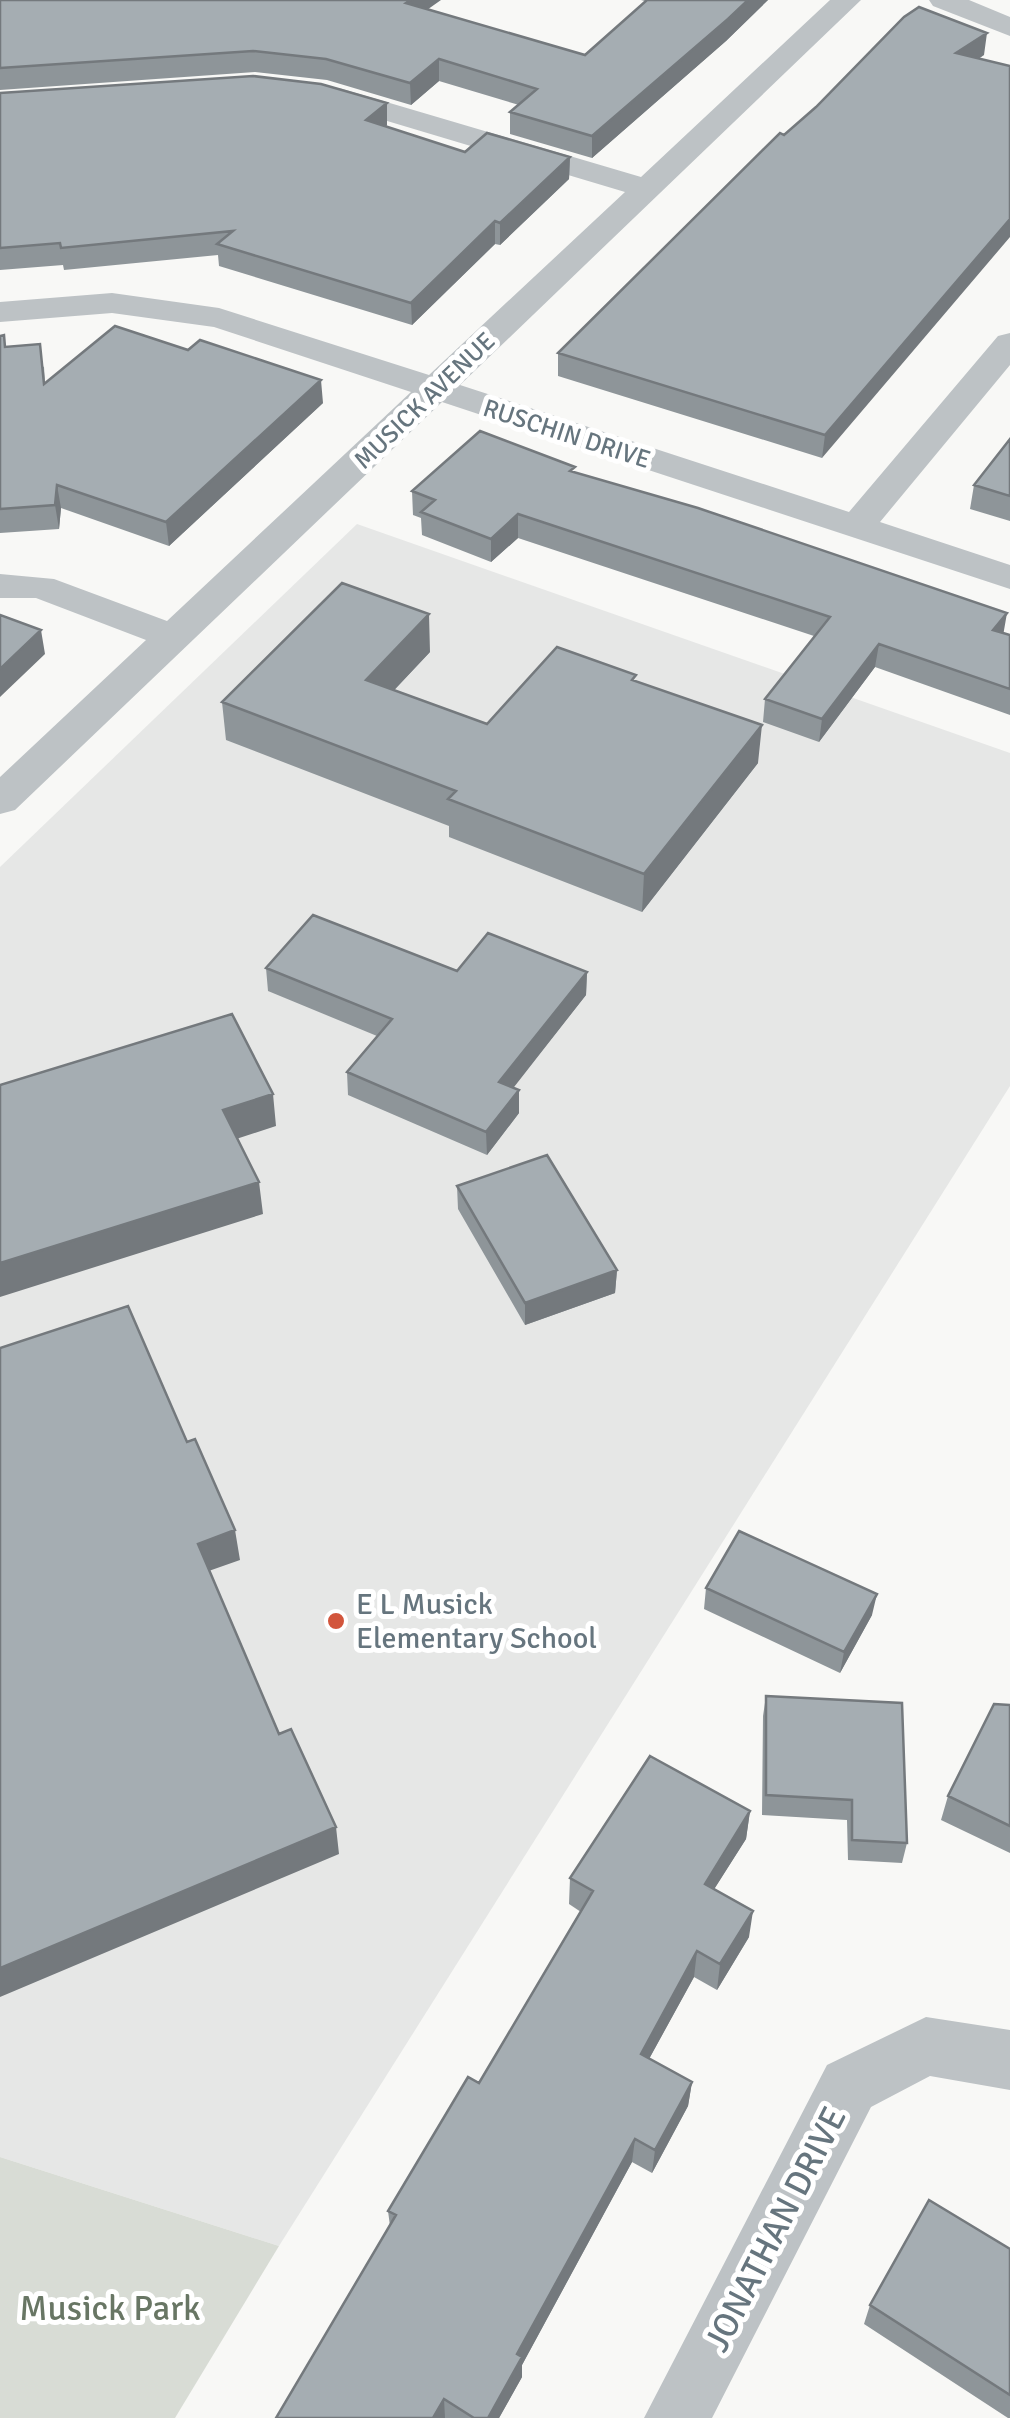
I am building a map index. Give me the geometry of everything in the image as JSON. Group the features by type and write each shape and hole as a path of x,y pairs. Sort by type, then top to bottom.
{"street":[{"name":"MUSICK AVENUE","path":"0,800 847,0"},
{"path":"944,0 1010,27"},
{"path":"290,89 326,93 646,188"},
{"name":"RUSCHIN DRIVE","path":"0,312 112,303 219,318 1010,577"},
{"path":"855,528 1010,343"},
{"path":"0,586 41,587 174,636"},
{"name":"JONATHAN DRIVE","path":"677,2418 850,2086 926,2046 1010,2060"}],"shaded area":[{"name":"E L Musick Elementary School","path":"357,524 1010,753 1010,1086 279,2246 0,2157 0,867"}],"green space":[{"name":"Musick Park","path":"0,2157 279,2246 175,2418 0,2418"}],"building":[{"path":"0,0 411,0 406,3 585,55 647,0 748,0 592,136 510,112 537,89 439,59 410,83 326,59 253,51 0,68"},
{"path":"919,7 987,33 956,53 1010,66 1010,219 825,435 558,353 780,133 784,135 816,107 904,17"},
{"path":"253,76 321,84 387,103 366,120 465,152 487,133 570,157 500,223 495,221 411,303 217,244 233,231 61,248 60,243 0,248 0,93"},
{"path":"115,326 188,350 200,340 321,380 166,522 57,485 55,505 0,509 0,336 4,335 5,347 40,344 44,384"},
{"path":"480,431 575,467 570,471 698,508 1007,613 993,630 1010,635 1010,689 879,644 822,719 765,699 830,617 518,514 491,539 421,512 435,500 412,491"},
{"path":"1010,439 1010,496 974,485"},
{"path":"342,583 429,614 366,680 487,724 557,647 636,675 632,680 762,725 644,874 448,799 456,791 222,702"},
{"path":"0,615 41,630 0,669"},
{"path":"313,915 457,971 488,933 587,972 499,1082 519,1090 486,1132 347,1072 392,1019 266,968"},
{"path":"232,1014 273,1094 223,1110 259,1182 0,1263 0,1085"},
{"path":"547,1155 617,1270 525,1303 457,1186"},
{"path":"128,1306 187,1442 195,1439 235,1530 198,1544 279,1734 291,1729 336,1827 0,1968 0,1348"},
{"path":"739,1531 877,1594 844,1652 706,1588"},
{"path":"766,1696 902,1703 907,1843 852,1840 852,1800 766,1795"},
{"path":"994,1704 1010,1705 1010,1826 948,1796"},
{"path":"650,1756 750,1811 705,1884 753,1911 720,1964 697,1951 641,2054 692,2082 655,2150 635,2139 517,2354 522,2357 488,2418 474,2418 444,2399 433,2418 276,2418 396,2215 388,2211 468,2077 479,2083 593,1891 570,1878"},
{"path":"929,2200 1010,2249 1010,2395 870,2305"}],"place":[{"name":"E L Musick Elementary School","path":"336,1621"}]}
